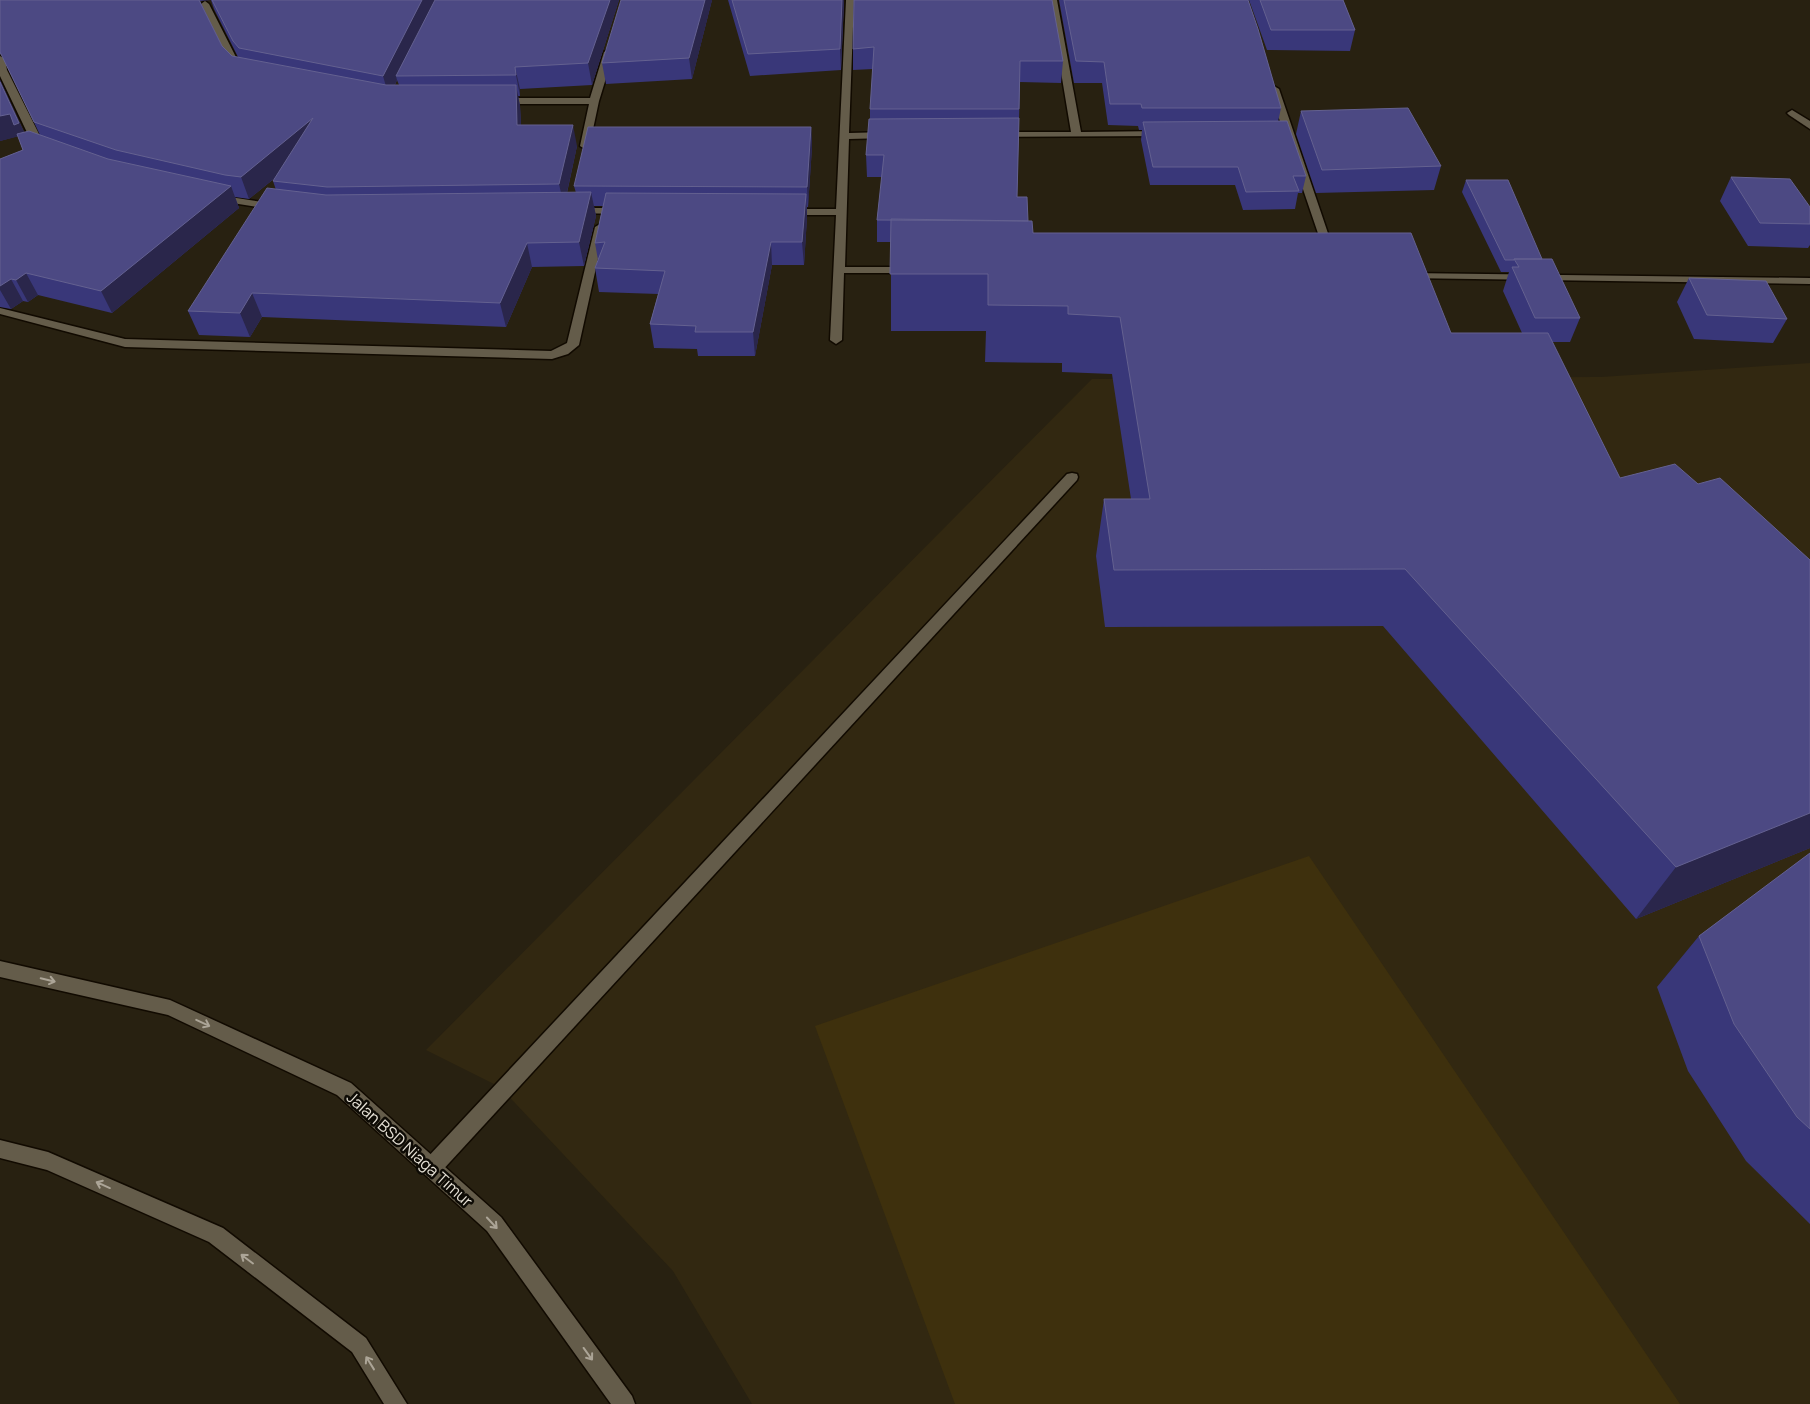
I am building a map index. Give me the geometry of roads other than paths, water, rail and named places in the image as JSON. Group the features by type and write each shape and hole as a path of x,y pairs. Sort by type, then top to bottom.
{"street":[{"path":"836,340 850,0"},
{"path":"1053,0 1076,134"},
{"path":"205,5 236,64 242,72 250,75"},
{"path":"582,156 594,101 611,46"},
{"path":"0,59 2,70 39,149"},
{"path":"1271,80 1285,134 1334,266"},
{"path":"489,101 594,101"},
{"path":"1792,113 1810,126"},
{"path":"989,135 1173,134"},
{"path":"844,136 902,135"},
{"path":"205,195 233,202 288,208"},
{"path":"567,208 634,211"},
{"path":"0,311 125,343 552,355 574,345 604,211"},
{"path":"772,212 842,212"},
{"path":"839,270 918,270"},
{"path":"1396,276 1810,281"},
{"path":"432,1168 1072,477"},
{"name":"Jalan BSD Niaga Timur","path":"0,969 170,1008 344,1089 494,1224 624,1404"},
{"path":"0,1149 48,1161 216,1235 359,1345 396,1404"}]}
